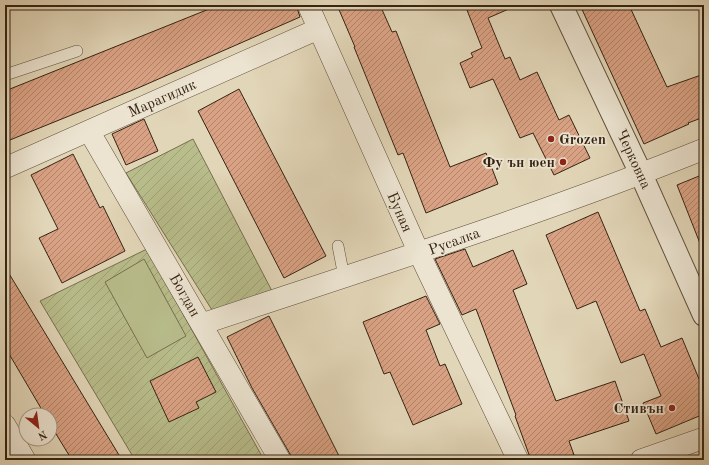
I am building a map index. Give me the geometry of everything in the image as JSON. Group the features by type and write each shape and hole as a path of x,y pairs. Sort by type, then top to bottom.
{"street":[{"name":"Буная","path":"308,5 419,253 518,460"},
{"name":"Черковна","path":"561,5 641,174 704,315"},
{"name":"Марагидик","path":"5,168 318,29"},
{"name":"Богдан","path":"89,131 280,460"},
{"name":"Русалка","path":"202,324 419,253 641,174 704,149"},
{"path":"5,425 25,460"},
{"path":"641,460 704,438"}],"lane":[{"path":"5,75 77,51"},
{"path":"338,246 344,277"}],"green space":[{"path":"193,139 272,291 212,310 126,173"},
{"path":"147,249 264,460 135,460 40,301"},
{"path":"144,259 186,336 147,358 105,282"}],"building":[{"path":"219,5 296,5 300,17 138,88 5,142 5,91"},
{"path":"337,5 380,5 392,32 396,31 450,167 486,153 498,184 426,213 403,153 398,155"},
{"path":"465,5 518,5 488,18 505,59 510,57 520,80 537,72 559,120 569,115 590,158 554,175 533,133 520,138 493,79 470,88 460,63 473,57 471,53 482,48"},
{"path":"580,5 629,5 667,87 704,74 704,117 644,144"},
{"path":"239,89 326,256 284,278 198,111"},
{"path":"144,119 158,151 126,165 112,134"},
{"path":"73,154 100,208 103,206 125,251 62,283 39,238 58,229 31,175"},
{"path":"704,174 704,251 703,251 677,185"},
{"path":"598,212 640,311 645,309 661,347 682,338 704,391 704,414 656,434 643,403 661,396 644,354 621,363 596,301 577,309 546,235"},
{"path":"465,249 473,267 513,250 527,284 513,290 556,401 615,381 629,421 569,441 574,455 560,460 531,460 515,416 516,415 476,309 462,315 435,259"},
{"path":"5,267 122,460 72,460 58,437 58,407 40,407 5,347"},
{"path":"426,296 440,324 426,330 440,366 445,364 462,404 413,425 390,372 384,374 363,322"},
{"path":"269,316 341,460 292,460 252,388 227,337"},
{"path":"198,357 216,392 196,402 199,408 169,422 150,381"}],"place":[{"name":"Grozen","path":"551,139"},
{"name":"Фу ън юен","path":"563,162"},
{"name":"Стивън","path":"672,408"}]}
